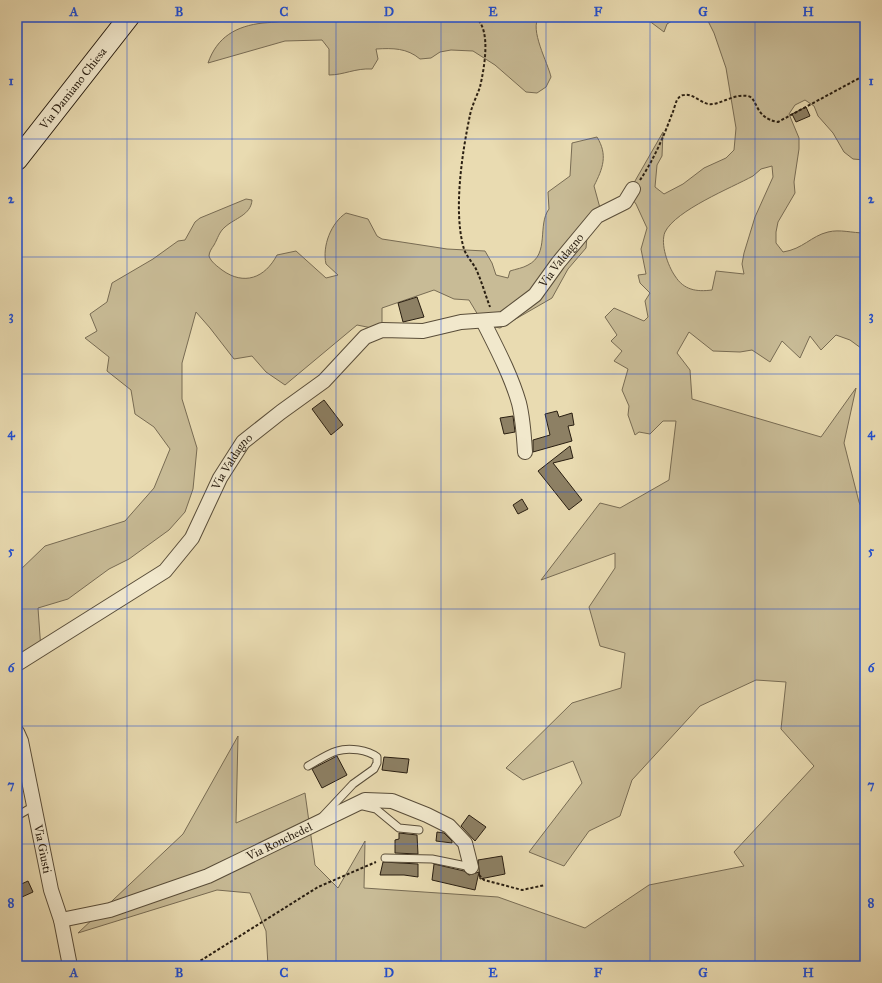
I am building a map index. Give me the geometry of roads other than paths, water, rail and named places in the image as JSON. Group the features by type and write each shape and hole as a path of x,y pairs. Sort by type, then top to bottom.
{"street":[{"name":"Via Damiano Chiesa","path":"17,160 129,17"},
{"name":"Via Valdagno","path":"17,664 165,572 192,538 220,478 243,442 324,381 365,337 382,330 424,331 461,322 503,319 536,294 558,262 597,216 625,202 633,189"},
{"path":"483,321 510,378 519,403 524,426 525,452"},
{"name":"Via Giusti","path":"17,732 21,741 51,890 61,920 70,966"},
{"name":"Via Ronchedel","path":"61,920 110,910 208,876 365,800 392,801 449,826 465,844 471,868"}],"lane":[{"path":"308,766 337,751 372,753 377,757 378,762 374,769 354,784 314,825"},
{"path":"357,804 376,809 399,828 420,830"},
{"path":"17,816 34,806"},
{"path":"385,858 432,860 471,868"}]}
